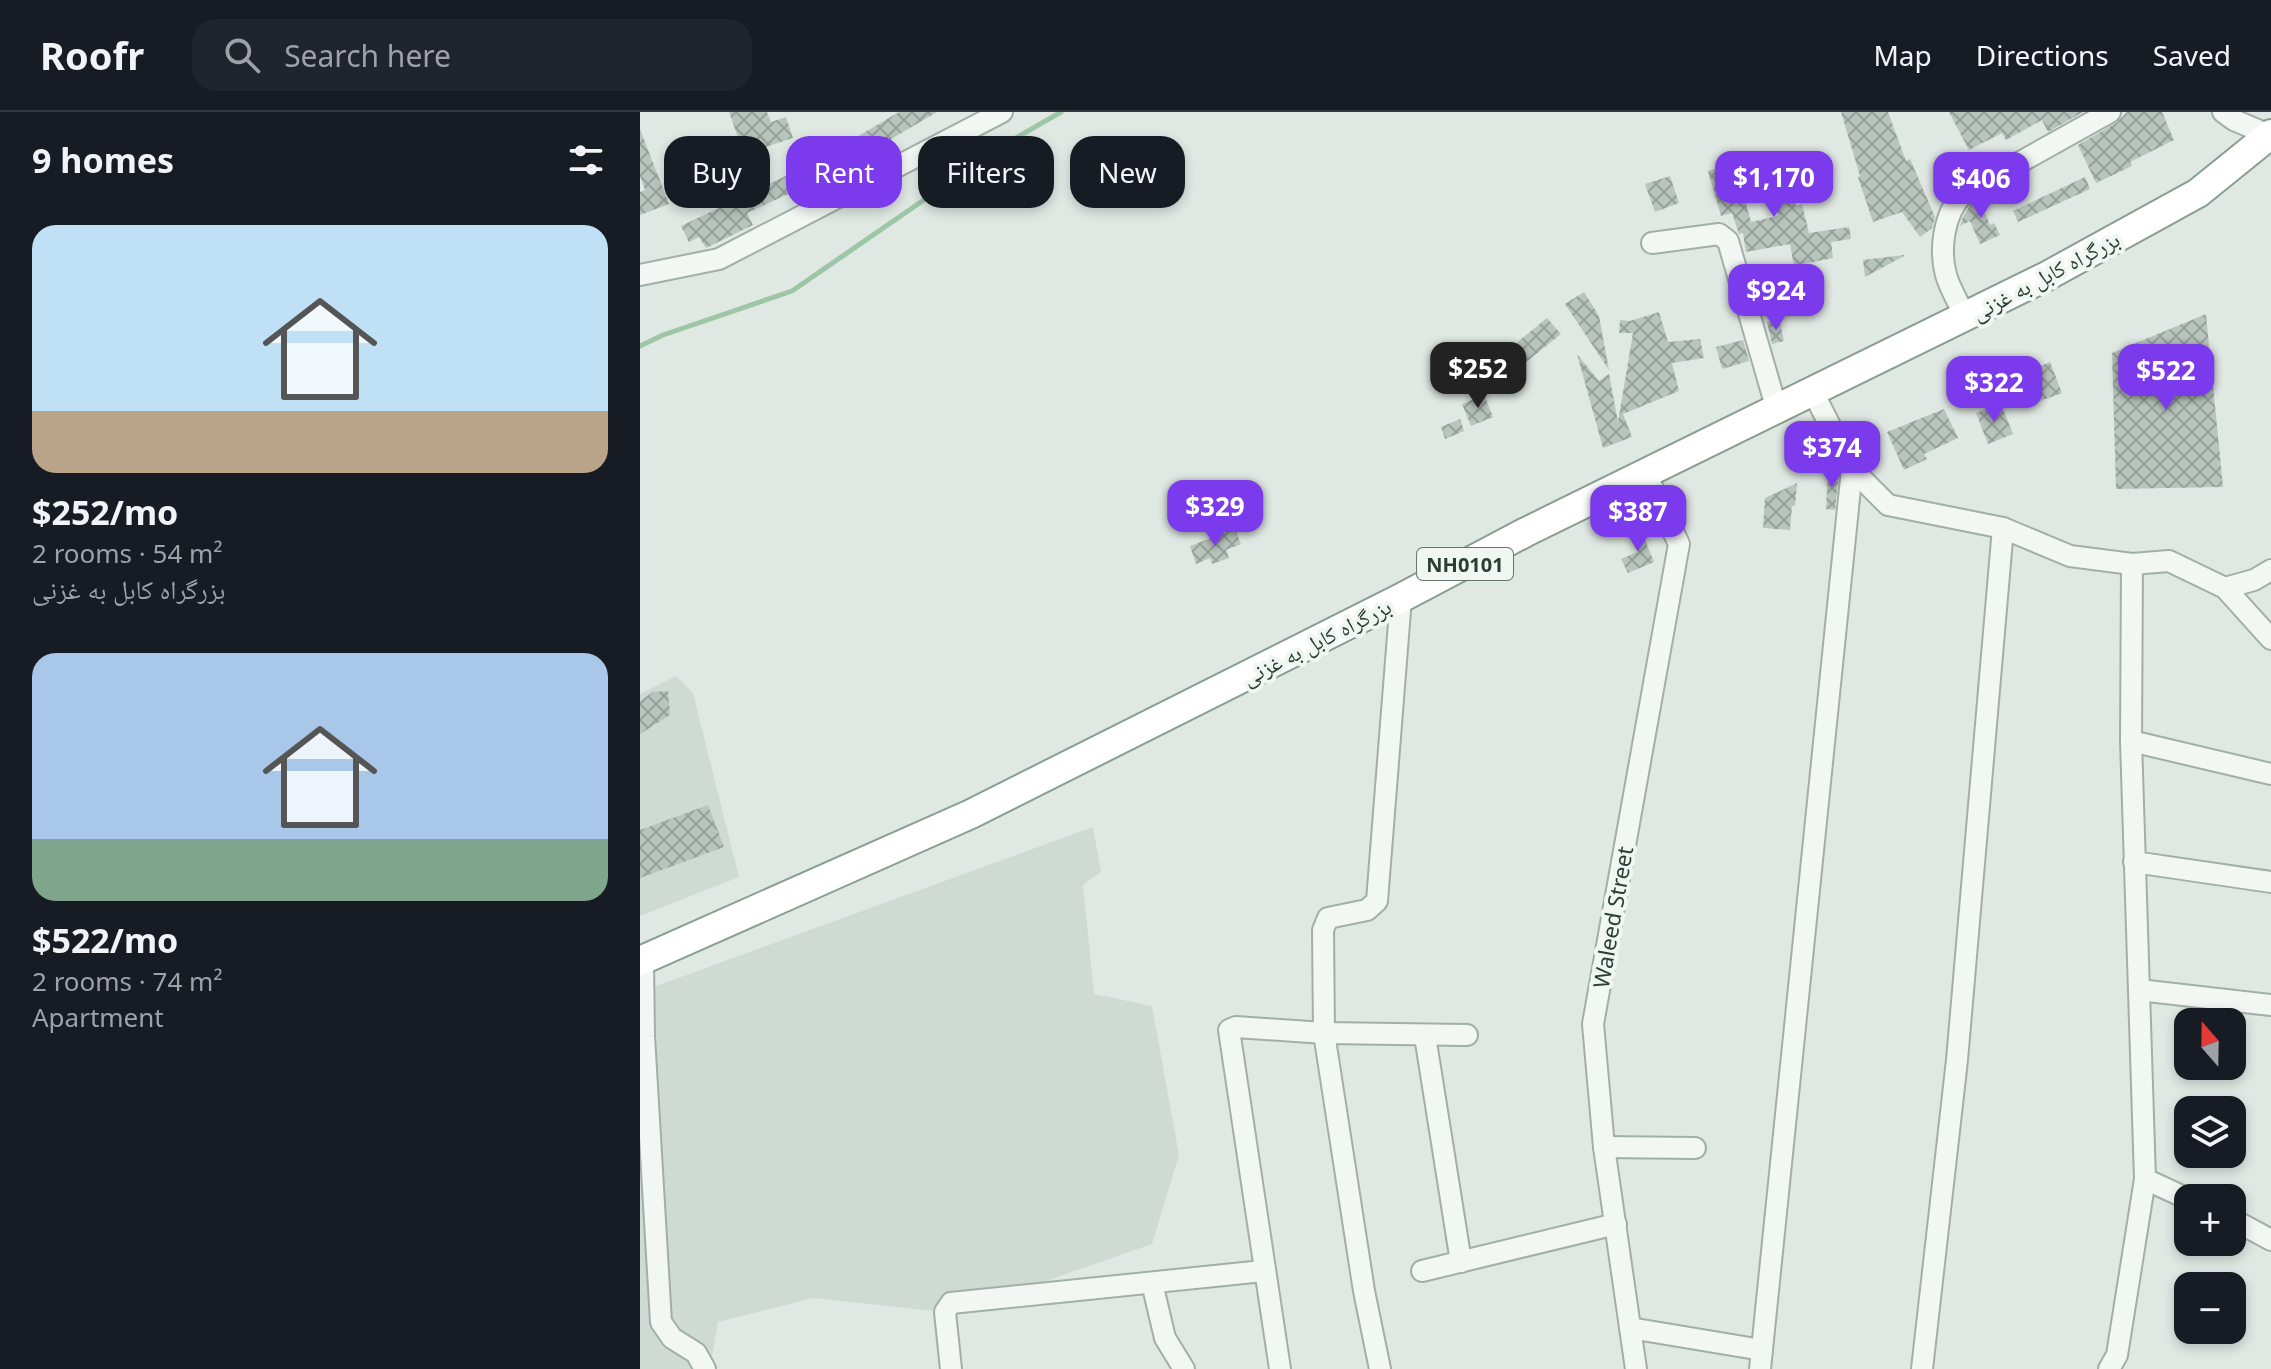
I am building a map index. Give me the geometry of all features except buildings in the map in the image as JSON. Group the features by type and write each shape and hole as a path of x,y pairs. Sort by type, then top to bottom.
{"highway":[{"name":"بزرگراه کابل به غزنی","path":"642,961 971,814 1526,532 2047,276 2198,193 2270,134"}],"street":[{"path":"640,275 719,259 1002,112"},
{"path":"1965,317 1946,274 1944,240 1949,215 1956,201 1963,194 2110,112"},
{"path":"2223,112 2234,120 2270,134"},
{"path":"1652,243 1719,234 1728,241 1777,410"},
{"path":"1813,392 1852,469 1888,505 2003,528 2070,556 2132,564 2169,561 2225,588 2271,639"},
{"path":"1630,1328 1761,1359 1852,469"},
{"name":"Waleed Street","path":"1636,1369 1604,1147 1593,1024 1679,544 1646,474"},
{"path":"1922,1369 1957,1060 2003,528"},
{"path":"2109,1369 2117,1355 2145,1179 2131,741 2132,564"},
{"path":"2225,588 2254,580 2271,570"},
{"path":"1380,1369 1364,1291 1324,1033 1323,930 1328,918 1367,910 1377,901 1401,598"},
{"path":"2131,741 2271,774"},
{"path":"2134,862 2271,882"},
{"path":"642,961 661,1322 672,1338 696,1353 705,1369"},
{"path":"2139,990 2271,1005"},
{"path":"1280,1369 1229,1030 1236,1027 1324,1033 1467,1035"},
{"path":"1425,1036 1461,1262"},
{"path":"1604,1147 1695,1148"},
{"path":"2145,1179 2174,1192"},
{"path":"1422,1271 1616,1224"},
{"path":"2246,1227 2271,1240"},
{"path":"951,1369 945,1312 951,1303 1263,1271"},
{"path":"1152,1283 1165,1338 1184,1369"}],"shaded area":[{"path":"676,676 693,693 739,877 640,916 640,694"},
{"path":"1093,827 1101,872 1083,885 1094,994 1152,1006 1179,1155 1152,1244 954,1313 813,1298 718,1322 710,1369 640,1369 640,992"}],"waterway":[{"path":"640,346 663,335 792,291 1002,146 1061,112"}]}
